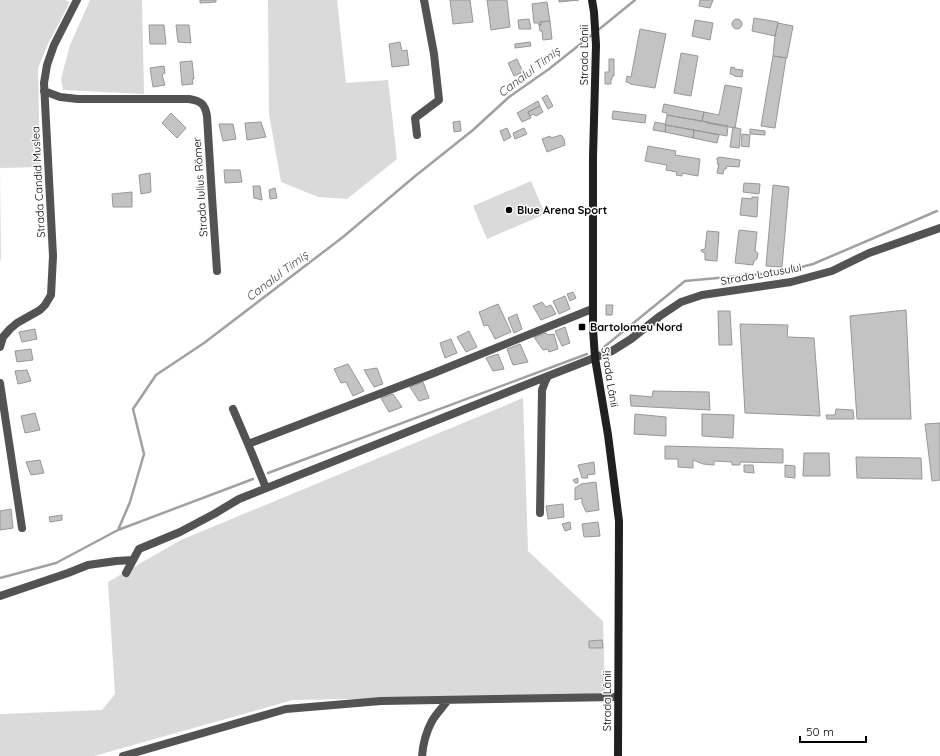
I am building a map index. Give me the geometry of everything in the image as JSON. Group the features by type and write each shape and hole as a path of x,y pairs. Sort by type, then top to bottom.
{"main road":[{"name":"Strada Lânii","path":"592,0 596,45 593,135 593,342 609,442 619,521 618,756"}],"street":[{"name":"Strada Candid Muslea","path":"0,347 3,337 10,329 17,323 40,310 51,295 53,256 44,83 47,65 54,45 77,0"},
{"path":"417,135 415,118 439,100 434,54 424,0"},
{"name":"Strada Iulius Römer","path":"44,91 60,97 68,98 189,99 196,100 206,107 217,271"},
{"name":"Strada Lotusului","path":"126,573 139,548 180,532 239,499 612,351 631,340 660,316 681,302 702,295 791,282 832,271 869,253 940,228"},
{"path":"248,444 442,370 592,309"},
{"path":"540,513 542,390 544,382 548,376"},
{"path":"0,383 22,528"},
{"path":"233,409 266,488"},
{"path":"0,596 88,565 133,560"},
{"path":"123,756 286,709 381,701 618,697"},
{"path":"422,756 426,733 432,721 448,700"}],"shaded area":[{"path":"0,0 65,0 70,2 48,44 38,68 40,167 0,168"},
{"path":"90,0 142,0 144,94 63,90 61,79 70,45"},
{"path":"268,0 337,0 346,83 388,80 397,159 347,199 318,197 281,182 269,114"},
{"path":"0,168 1,259 0,260"},
{"name":"Blue Arena Sport","path":"531,181 545,214 487,239 473,206"},
{"path":"523,398 528,551 603,621 605,692 581,695 293,700 94,756 0,756 0,714 102,710 115,694 108,582 181,540"}],"building":[{"path":"200,0 216,0 216,2 200,3"},
{"path":"450,0 470,0 473,22 453,24"},
{"path":"487,0 507,0 510,27 491,30"},
{"path":"559,0 579,0 559,2"},
{"path":"700,0 713,0 710,8 699,6"},
{"path":"547,2 550,21 540,22 541,25 534,23 532,4"},
{"path":"754,18 778,22 775,36 752,31"},
{"path":"529,19 531,29 519,29 518,20"},
{"path":"735,19 739,19 741,20 741,28 735,29 732,26 732,22"},
{"path":"695,20 713,23 710,40 692,36"},
{"path":"550,21 552,39 543,40 542,31 540,31 539,25 541,25 540,22"},
{"path":"778,23 793,26 787,58 773,56"},
{"path":"149,25 164,25 166,44 150,44"},
{"path":"176,25 189,25 191,43 178,42"},
{"path":"640,29 666,34 655,88 626,82 627,76 631,77"},
{"path":"400,42 402,51 407,50 409,65 392,67 389,44"},
{"path":"530,42 531,46 515,48 515,44"},
{"path":"681,53 698,56 691,96 674,93"},
{"path":"773,56 786,58 775,128 761,126"},
{"path":"517,59 523,72 514,76 508,63"},
{"path":"609,59 614,59 614,76 612,76 611,84 605,84 605,72 609,72"},
{"path":"192,61 194,79 192,79 193,84 182,85 180,62"},
{"path":"164,66 165,73 162,75 165,85 153,87 150,68"},
{"path":"731,67 735,68 734,69 743,70 742,77 730,74"},
{"path":"725,85 742,88 735,128 702,121 704,112 719,115"},
{"path":"547,95 553,106 548,109 542,98"},
{"path":"538,101 540,106 528,112 531,118 522,122 517,113"},
{"path":"664,104 704,112 702,121 667,115 667,113 662,112"},
{"path":"540,106 543,112 536,116 533,114 530,116 528,112"},
{"path":"613,111 646,115 645,123 612,119"},
{"path":"171,113 186,128 177,138 162,123"},
{"path":"667,115 728,126 727,136 665,125"},
{"path":"460,121 461,131 454,132 453,122"},
{"path":"261,122 266,137 247,140 245,123"},
{"path":"655,122 666,125 665,132 653,130"},
{"path":"219,124 233,124 236,139 223,141"},
{"path":"666,125 694,130 693,138 665,132"},
{"path":"733,127 741,129 739,148 730,147"},
{"path":"507,128 511,137 504,141 500,131"},
{"path":"524,128 527,134 515,139 513,133"},
{"path":"750,129 765,131 765,135 750,134"},
{"path":"694,130 719,135 717,143 693,138"},
{"path":"742,134 750,135 749,147 741,146"},
{"path":"561,135 564,139 565,145 547,152 542,139 550,136 551,138"},
{"path":"648,146 676,151 675,155 700,159 698,176 682,173 682,176 676,175 677,172 666,170 667,165 645,161"},
{"path":"717,158 740,160 739,167 727,166 726,169 724,169 723,174 717,173 719,164 717,164"},
{"path":"224,170 240,170 242,182 225,183"},
{"path":"150,173 151,192 141,194 139,175"},
{"path":"744,183 760,184 759,194 743,192"},
{"path":"773,185 789,187 782,267 766,266"},
{"path":"253,186 260,186 262,200 254,198"},
{"path":"275,188 277,198 270,199 269,190"},
{"path":"132,192 132,207 113,207 112,194"},
{"path":"752,197 758,197 757,217 740,215 742,198 752,199"},
{"path":"739,230 757,232 755,251 758,253 757,259 754,261 753,265 735,263"},
{"path":"707,231 719,232 717,261 705,260 705,253 701,251 705,249"},
{"path":"573,292 576,298 570,301 567,294"},
{"path":"565,296 570,309 559,314 553,301"},
{"path":"542,302 546,307 551,305 556,314 541,320 533,306"},
{"path":"498,304 511,332 495,339 488,325 484,326 479,312"},
{"path":"606,305 613,305 612,315 606,315"},
{"path":"906,310 911,419 857,419 850,316"},
{"path":"718,311 730,311 732,345 719,345"},
{"path":"517,314 522,329 514,333 508,318"},
{"path":"740,324 788,325 787,337 814,338 820,416 745,413"},
{"path":"565,327 570,343 562,346 555,331"},
{"path":"35,329 37,339 22,342 19,332"},
{"path":"469,331 477,347 466,352 457,337"},
{"path":"546,333 548,335 554,334 558,349 549,352 548,349 543,350 534,337"},
{"path":"451,339 457,353 445,358 440,343"},
{"path":"520,344 528,362 513,365 507,349"},
{"path":"31,349 33,360 17,362 15,351"},
{"path":"498,354 504,369 493,371 486,358"},
{"path":"348,364 364,391 353,396 346,382 341,383 334,369"},
{"path":"377,368 383,384 374,387 364,370"},
{"path":"27,370 31,381 18,384 15,371"},
{"path":"423,382 429,398 419,401 410,387"},
{"path":"653,391 709,392 710,410 631,406 630,395 652,397"},
{"path":"393,394 402,407 389,412 381,398"},
{"path":"836,409 853,410 854,419 827,419 826,415 835,415"},
{"path":"35,413 40,430 25,433 21,416"},
{"path":"635,414 666,417 666,436 634,434"},
{"path":"702,414 734,415 733,438 702,436"},
{"path":"940,423 940,480 932,481 925,424"},
{"path":"665,446 783,449 783,463 740,462 740,465 732,465 732,462 714,461 714,465 703,464 693,460 693,468 678,467 678,459 665,459"},
{"path":"804,453 829,453 830,476 803,476"},
{"path":"856,457 921,458 922,479 857,478"},
{"path":"40,460 44,473 31,475 26,462"},
{"path":"594,462 595,474 587,475 588,478 582,478 578,465"},
{"path":"744,465 753,465 754,473 744,472"},
{"path":"785,465 795,466 795,478 785,477"},
{"path":"578,478 578,483 575,483 573,480"},
{"path":"596,482 599,510 586,512 582,503 582,498 575,500 575,488 581,484"},
{"path":"563,504 564,517 548,519 546,506"},
{"path":"11,509 13,528 0,530 0,511"},
{"path":"62,515 62,520 50,522 49,517"},
{"path":"570,522 571,529 565,531 562,524"},
{"path":"598,522 600,536 584,537 582,524"},
{"path":"602,640 603,648 589,648 589,641"}],"waterway":[{"name":"Canalul Timiș","path":"597,31 635,0"},
{"name":"Canalul Timiș","path":"0,578 56,563 118,530 130,502 144,454 133,409 156,375 204,343 343,237 414,177 473,130 509,97 549,69 593,34"},
{"path":"602,348 685,281 782,272 813,264 937,211"},
{"path":"268,473 587,354"},
{"path":"118,530 253,479"}],"place":[{"name":"Blue Arena Sport","path":"509,210"},
{"name":"Bartolomeu Nord","path":"582,327"}]}
